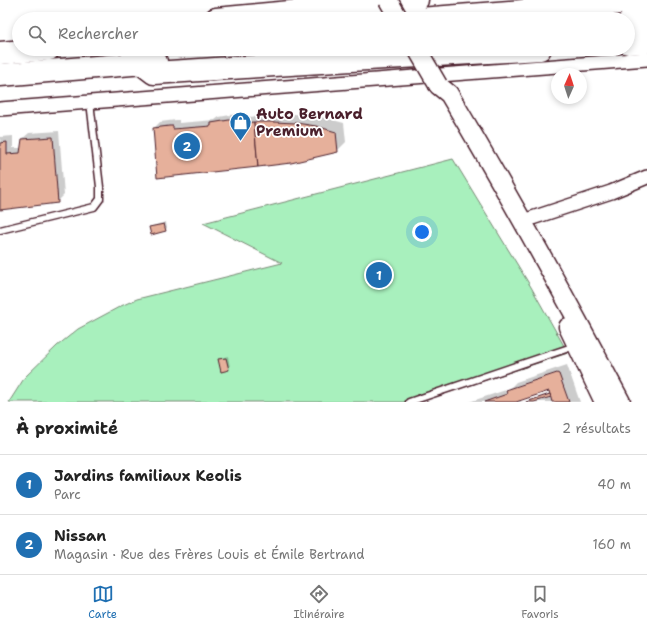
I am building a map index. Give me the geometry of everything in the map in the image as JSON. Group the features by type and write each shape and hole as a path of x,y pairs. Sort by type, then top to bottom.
{"highway":[{"path":"290,12 418,0"},
{"path":"508,12 647,1"},
{"path":"635,22 647,21"},
{"path":"0,42 12,41"},
{"path":"635,43 647,42"},
{"path":"0,53 12,52"},
{"path":"0,75 226,56"},
{"path":"140,63 154,73 396,56"}],"street":[{"path":"388,0 395,12"},
{"path":"421,56 438,85 448,94 583,344 621,402"},
{"path":"0,109 647,59"},
{"path":"518,224 611,192 647,177"},
{"path":"583,344 604,402"}],"lane":[{"path":"0,230 94,207 100,199 100,187 90,102"},
{"path":"410,402 583,344"}],"green space":[{"path":"453,159 531,287 568,353 419,402 9,402 25,377 57,346 78,329 121,306 137,299 282,263 203,223"}],"building":[{"path":"241,120 241,123 254,122 258,167 157,178 153,128 173,126 173,129 211,126 211,123"},
{"path":"254,122 296,123 316,126 336,132 338,152 291,163 258,167"},
{"path":"53,137 58,203 0,210 0,143 7,142 7,154 20,153 22,139"},
{"path":"164,224 166,231 151,235 149,227"},
{"path":"226,358 229,370 221,372 218,359"},
{"path":"557,373 559,374 569,402 552,402 549,391 516,402 484,402 507,394 506,390"},
{"path":"550,394 551,397 534,402 526,402"}],"place":[{"name":"Auto Bernard Premium","path":"240,142"},
{"name":"Nissan","path":"187,146"},
{"name":"Jardins familiaux Keolis","path":"379,275"}]}
